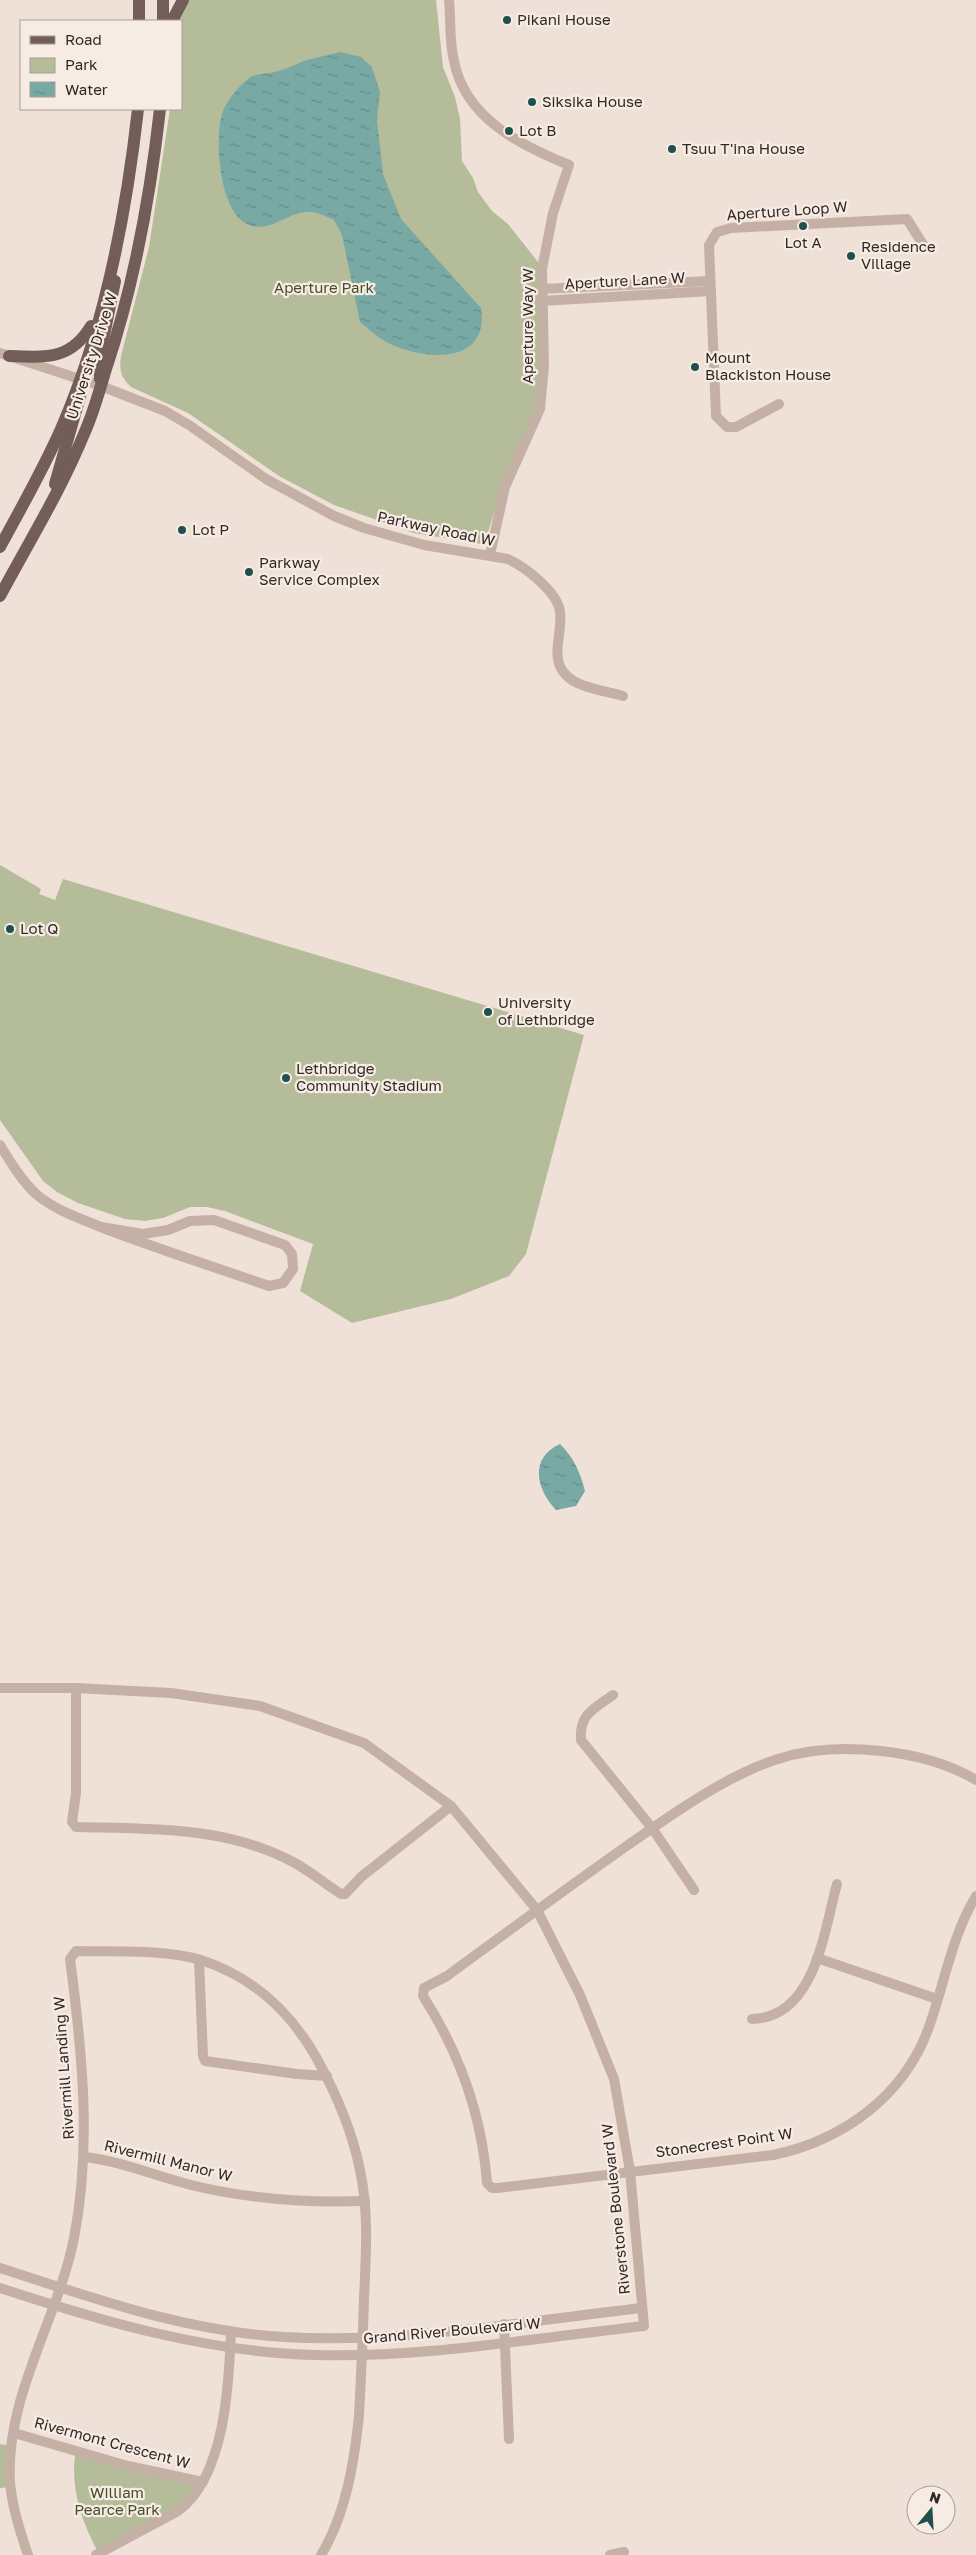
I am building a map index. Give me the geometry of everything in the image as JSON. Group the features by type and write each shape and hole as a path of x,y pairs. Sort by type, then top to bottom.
{"main road":[{"path":"139,0 139,20"},
{"path":"163,0 163,20"},
{"path":"173,20 183,0"},
{"name":"University Drive W","path":"0,547 42,470 62,428 80,380 101,309 122,226 138,110"},
{"name":"University Drive W","path":"0,596 53,499 84,433 101,386 123,319 137,264 148,201 160,110"},
{"path":"101,386 99,360 113,300 122,226"},
{"path":"4,355 46,357 70,350 85,336 101,309"},
{"path":"53,499 57,472 77,414 82,388 80,380"}],"street":[{"name":"Aperture Way W","path":"449,0 451,49 454,64 465,91 484,115 511,138 569,164 546,240 541,289 543,389 540,408 505,487 490,556"},
{"name":"Aperture Loop W","path":"780,404 736,426 727,427 716,416 709,246 717,232 723,229 907,219 924,246"},
{"name":"Aperture Lane W","path":"541,289 710,281"},
{"name":"Aperture Lane W","path":"541,301 711,292"},
{"name":"Parkway Road W","path":"4,355 101,386 173,416 266,479 334,516 394,537 508,559 520,564 558,602 560,621 557,652 559,665 566,676 575,682 623,696"},
{"path":"0,1145 14,1168 35,1193 56,1208 102,1227 269,1286 283,1283 293,1269 292,1254 285,1245 220,1221 190,1221 168,1230 143,1234 102,1227"},
{"name":"Riverstone Boulevard W","path":"0,1688 76,1688 171,1693 260,1706 364,1743 451,1806 537,1910 580,1994 614,2079 630,2171 644,2326"},
{"path":"76,1688 76,1794 72,1822 76,1827 179,1830 233,1838 259,1847 294,1863 341,1894 345,1894 361,1877 451,1806"},
{"path":"613,1695 586,1715 580,1726 581,1740 652,1828 694,1890"},
{"path":"537,1910 652,1828 733,1779 778,1759 819,1751 857,1750 896,1754 930,1761 976,1780"},
{"path":"752,2019 764,2019 773,2015 785,2008 804,1989 817,1958 837,1884"},
{"name":"Stonecrest Point W","path":"537,1910 447,1976 424,1988 422,1991 451,2045 467,2086 485,2156 487,2183 492,2188 773,2155 808,2146 852,2124 878,2103 903,2075 921,2045 959,1930 976,1896"},
{"name":"Rivermill Landing W","path":"55,2306 74,2239 82,2187 84,2157 76,2000 70,1959 72,1954 76,1951 174,1955 199,1960 237,1974 261,1989 282,2008 308,2044 326,2076 353,2141 365,2201 366,2231 359,2416 352,2470 337,2521 320,2555"},
{"path":"817,1958 937,1999"},
{"path":"199,1960 203,2056 206,2061 297,2074 326,2076"},
{"name":"Rivermill Manor W","path":"84,2157 107,2159 191,2185 254,2197 313,2202 365,2201"},
{"name":"Grand River Boulevard W","path":"0,2268 144,2314 231,2331 283,2338 389,2338 642,2308"},
{"name":"Grand River Boulevard W","path":"0,2288 55,2306 175,2338 230,2347 311,2355 362,2355 424,2351 644,2326"},
{"name":"Rivermont Crescent W","path":"28,2555 14,2512 11,2487 14,2433 25,2388 55,2306"},
{"path":"504,2324 508,2382 508,2439"},
{"name":"Rivermont Crescent W","path":"96,2555 178,2512 190,2502 203,2482 221,2433 231,2331"},
{"name":"Rivermont Crescent W","path":"14,2433 128,2466 203,2482"},
{"path":"610,2555 624,2552"}],"green space":[{"name":"Aperture Park","path":"189,0 436,0 443,67 455,97 460,119 462,161 473,178 478,192 492,211 508,224 538,262 540,379 537,408 504,483 487,535 481,544 414,533 334,505 279,476 188,413 131,387 123,377 120,366 121,356 149,247 170,110 182,110 182,20 179,20"},
{"name":"Lethbridge Community Stadium","path":"0,865 41,889 39,894 55,900 63,879 584,1035 526,1254 509,1276 451,1299 352,1323 300,1291 313,1244 225,1211 207,1207 190,1207 163,1218 145,1221 125,1219 78,1203 57,1192 43,1181 0,1120"},
{"path":"0,2444 12,2446 11,2487 0,2488"},
{"name":"William Pearce Park","path":"76,2451 203,2482 190,2503 99,2554 87,2530 78,2504 74,2478"}],"water":[{"path":"340,52 361,57 372,67 380,92 377,120 383,174 401,219 481,308 481,327 475,340 465,349 452,354 436,355 403,349 384,341 360,322 342,235 334,220 324,215 305,212 263,227 247,224 238,217 225,192 219,160 219,130 225,107 236,91 252,76 282,70 307,60"},
{"path":"560,1444 576,1466 585,1491 576,1506 556,1510 544,1493 540,1484 539,1474 543,1457"}],"place":[{"name":"Pikani House","path":"507,20"},
{"name":"Siksika House","path":"532,102"},
{"name":"Lot B","path":"509,131"},
{"name":"Tsuu T'ina House","path":"672,149"},
{"name":"Lot A","path":"803,226"},
{"name":"Residence Village","path":"851,256"},
{"name":"Mount Blackiston House","path":"695,367"},
{"name":"Lot P","path":"182,530"},
{"name":"Parkway Service Complex","path":"249,572"},
{"name":"Lot Q","path":"10,929"},
{"name":"University of Lethbridge","path":"488,1012"},
{"name":"Lethbridge Community Stadium","path":"286,1078"}]}
